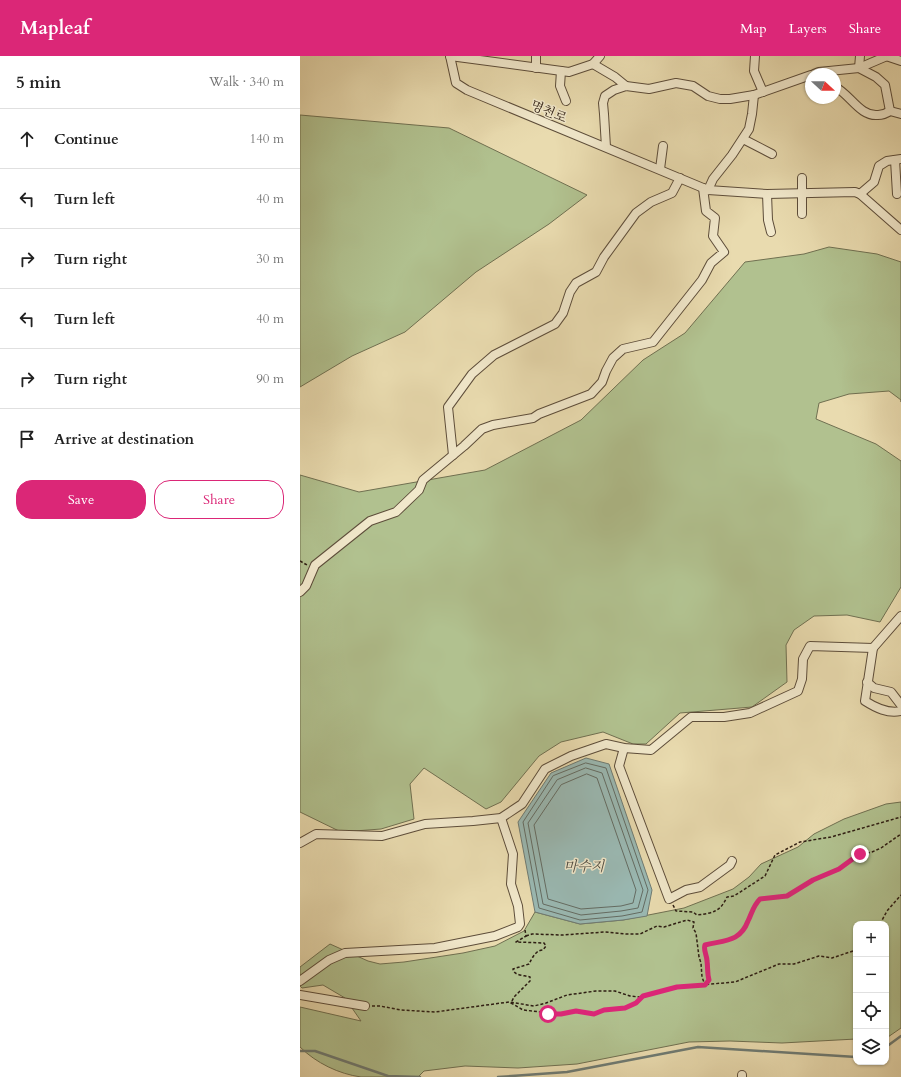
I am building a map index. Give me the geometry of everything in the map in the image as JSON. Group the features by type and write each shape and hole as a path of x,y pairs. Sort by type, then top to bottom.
{"street":[{"path":"450,56 505,60 536,68 569,72 593,64 600,56"},
{"name":"명천로","path":"450,56 456,83 461,86 706,189 767,194 855,192 860,194"},
{"path":"536,56 536,68"},
{"path":"755,56 754,71 763,92"},
{"path":"859,68 860,56"},
{"path":"841,71 859,68 886,56 901,61"},
{"path":"593,64 615,77 626,86"},
{"path":"859,68 876,77 885,85 890,111"},
{"path":"561,71 560,86 566,101"},
{"path":"606,147 603,103 606,96 614,90 626,86 649,89 676,83 694,86 708,96 720,99 754,95 805,77"},
{"path":"841,90 866,114 878,115 890,111 901,114"},
{"path":"300,592 306,586 314,565 370,521 396,512 419,490 423,480 482,429 493,425 533,418 539,414 591,394 602,382 606,370 613,358 623,349 653,342 702,280 711,263 724,252 713,236 715,218 706,211 706,189 732,155 740,140 743,139 749,129 754,95"},
{"path":"743,139 772,154"},
{"path":"660,169 663,146"},
{"path":"897,194 898,159 887,161 879,166 874,182 860,194 901,230"},
{"path":"453,455 448,407 472,374 494,355 555,324 563,313 570,292 576,283 596,272 604,257 636,213 651,202 672,193 680,178"},
{"path":"802,178 802,214"},
{"path":"767,194 768,220 771,232"},
{"path":"901,616 873,648 865,701 876,708 893,713 901,711"},
{"path":"300,843 316,834 382,836 425,824 501,818 522,804 545,769 571,756 606,744 624,748 651,750 691,717 750,714 798,691 802,679 803,659 810,646 873,648"},
{"path":"867,682 874,688 891,692 901,705"},
{"path":"624,748 618,766 669,899 686,890 700,887 730,865 732,861"},
{"path":"300,981 329,960 345,953 435,948 495,936 518,927 520,924 518,906 511,884 513,854 501,818"},
{"path":"300,995 365,1006"}],"path":[{"path":"676,911 693,912 697,915 715,912 724,904 727,897 734,896 765,876 775,855 800,842 831,837 901,817"},
{"path":"705,985 709,980 704,947 705,945 739,936 746,928 752,909 760,899 787,896 813,880 839,869 858,855 872,852 881,848 901,834"},
{"path":"882,921 887,911 901,895"},
{"path":"511,1003 514,997 530,981 530,978 517,974 513,969 529,964 531,959 546,946 544,943 516,942 532,934 562,935 605,932 640,934 658,926 664,927 690,920 694,922 693,928 696,933 699,957 702,963 702,976 705,985"},
{"path":"520,924 523,926 526,936"},
{"path":"365,1006 380,1006 401,1010 435,1012 511,1003 534,1006 567,995 596,991 615,992 639,997 677,987 735,982 779,964 794,964 819,956 832,958 853,951"},
{"path":"511,1003 523,1010 548,1014 561,1014 576,1011 594,1014 604,1010 625,1008 636,1003 643,996"}],"green space":[{"path":"300,115 449,128 587,195 549,224 476,272 405,332 352,356 300,387"},
{"path":"829,247 877,254 901,262 901,400 889,391 849,394 819,403 816,419 876,444 901,461 901,587 880,622 847,615 814,616 794,630 786,645 787,682 752,707 680,713 646,744 633,744 603,732 561,742 539,756 501,802 486,809 424,768 410,784 414,819 381,829 341,832 300,812 300,475 359,492 485,470 581,420 643,360 685,333 745,262 804,254"},
{"path":"901,802 901,1028 889,1036 889,921 853,921 853,1039 782,1043 730,1041 689,1042 577,1064 518,1068 465,1066 424,1071 418,1077 353,1076 328,1067 306,1053 300,1047 300,1007 361,1021 345,998 323,985 302,988 300,986 300,967 330,944 368,961 380,964 404,962 463,953 495,946 524,931 535,912 580,924 623,920 684,908 733,889 749,877 761,864 798,847 814,834 844,819 886,804"}],"water":[{"name":"마수지","path":"586,758 609,764 652,890 647,916 580,924 535,912 518,822 551,773"}],"waterway":[{"path":"889,1045 901,1036"},
{"path":"498,1077 567,1072 698,1047 853,1057"},
{"path":"300,1051 315,1051 388,1076 420,1077"}],"route":[{"path":"548,1014 561,1014 576,1011 594,1014 604,1010 625,1008 636,1003 643,996 677,987 705,985 709,980 704,947 705,945 739,936 746,928 752,909 760,899 787,896 813,880 839,869 860,854"}]}
